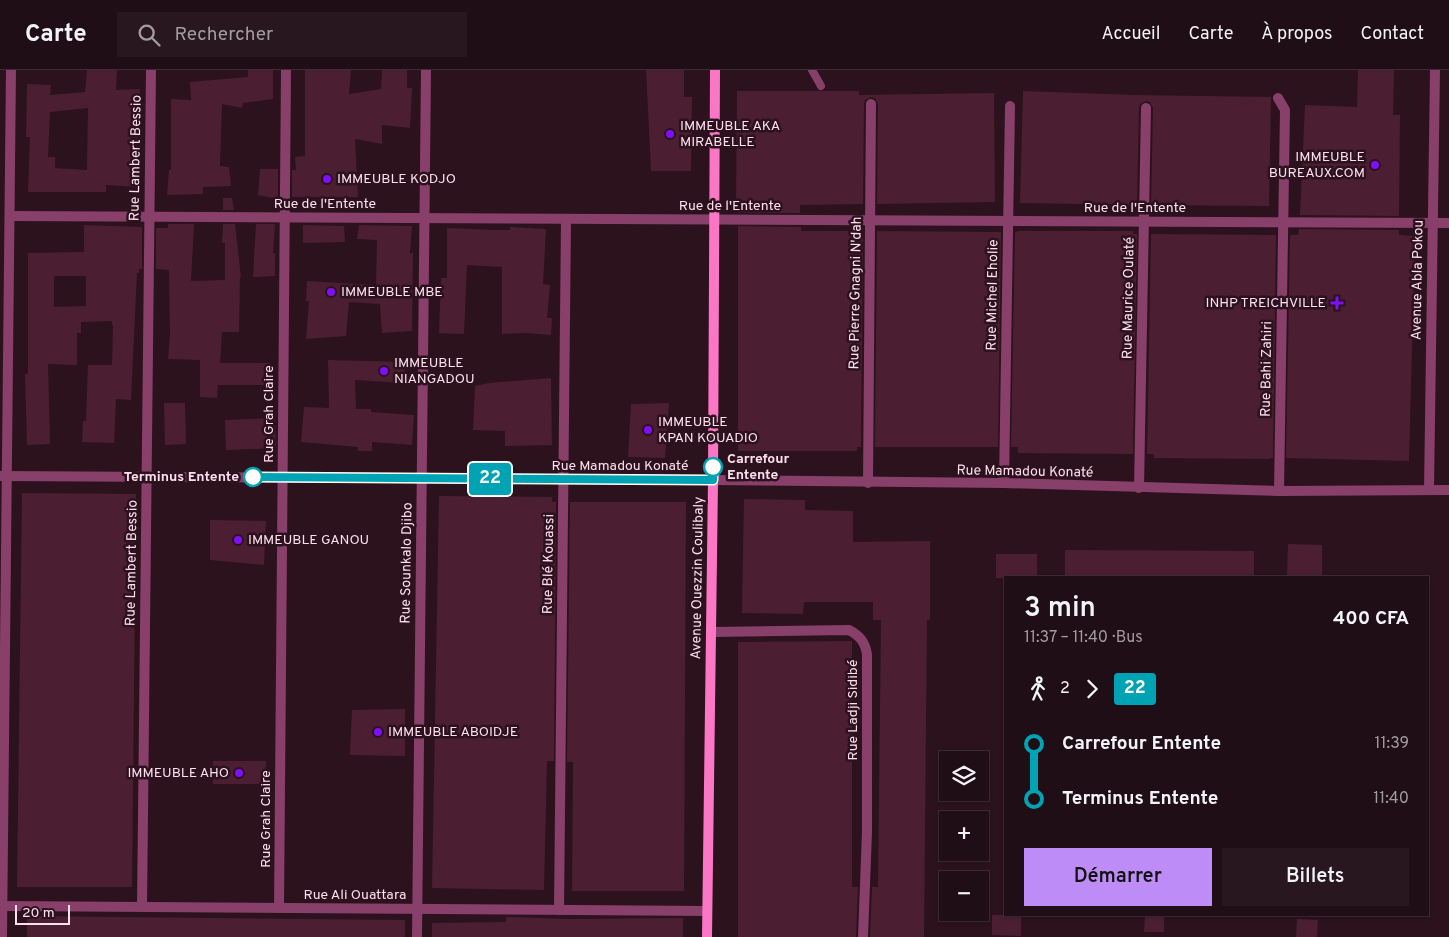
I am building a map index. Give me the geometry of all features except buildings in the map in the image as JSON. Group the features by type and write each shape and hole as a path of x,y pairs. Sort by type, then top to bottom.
{"street":[{"path":"2,937 3,476 10,216 11,70"},
{"name":"Rue Lambert Bessio","path":"142,907 151,70"},
{"name":"Rue Grah Claire","path":"279,908 286,70"},
{"name":"Rue Sounkalo Djibo","path":"417,937 426,70"},
{"name":"Avenue Ouezzin Coulibaly","path":"707,937 713,480 715,70"},
{"name":"Avenue Abla Pokou","path":"1429,490 1435,70"},
{"name":"Rue Bahi Zahiri","path":"1278,98 1285,110 1279,491"},
{"name":"Rue Pierre Gnagni N'dah","path":"868,483 871,104"},
{"name":"Rue Michel Eholie","path":"1004,484 1010,106"},
{"name":"Rue Maurice Oulaté","path":"1139,488 1146,108"},
{"name":"Rue de l'Entente","path":"10,216 1449,223"},
{"name":"Rue Blé Kouassi","path":"559,910 566,219"},
{"name":"Rue Mamadou Konaté","path":"3,476 713,480 1004,484 1279,491 1449,490"},
{"name":"Rue Ladji Sidibé","path":"711,632 849,630 858,635 865,644 867,654 867,822 863,937"},
{"name":"Rue Ali Ouattara","path":"2,906 707,911"}],"lane":[{"path":"812,70 821,86"}],"bus line":[{"name":"22","path":"253,477 713,480 713,467"}],"place":[{"name":"IMMEUBLE AKA MIRABELLE","path":"670,134"},
{"name":"IMMEUBLE BUREAUX.COM","path":"1375,165"},
{"name":"IMMEUBLE KODJO","path":"327,179"},
{"name":"IMMEUBLE MBE","path":"331,292"},
{"name":"INHP TREICHVILLE","path":"1337,303"},
{"name":"IMMEUBLE NIANGADOU","path":"384,371"},
{"name":"IMMEUBLE KPAN KOUADIO","path":"648,430"},
{"name":"Carrefour Entente","path":"713,467"},
{"name":"Terminus Entente","path":"253,477"},
{"name":"IMMEUBLE GANOU","path":"238,540"},
{"name":"IMMEUBLE ABOIDJE","path":"378,732"},
{"name":"IMMEUBLE AHO","path":"239,773"}]}
